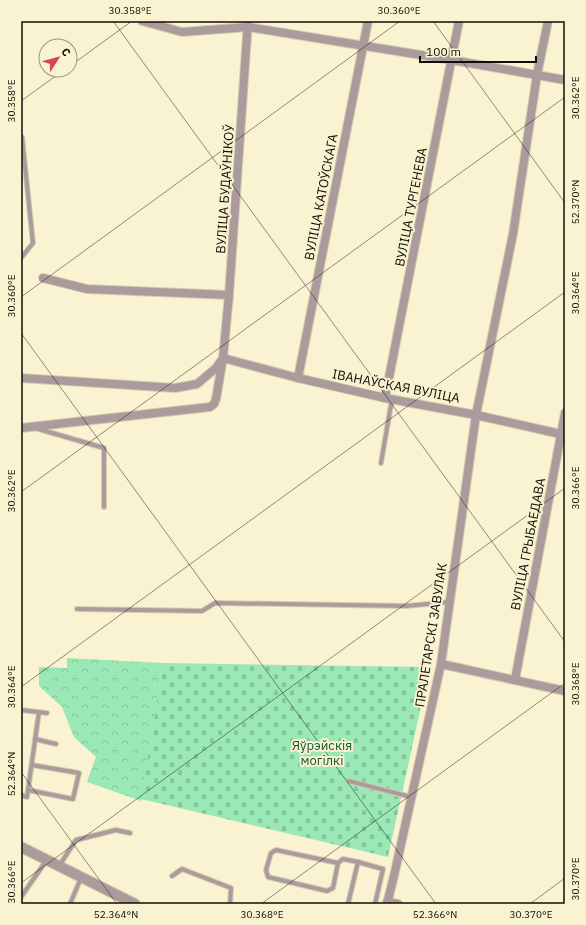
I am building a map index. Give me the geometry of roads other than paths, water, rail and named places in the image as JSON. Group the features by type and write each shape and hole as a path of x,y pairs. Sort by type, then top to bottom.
{"street":[{"path":"142,21 182,32 248,24 363,46 537,74 565,80"},
{"name":"ВУЛІЦА КАТОЎСКАГА","path":"298,378 368,21"},
{"name":"ВУЛІЦА ТУРГЕНЕВА","path":"389,398 459,21"},
{"name":"ПРАЛЕТАРСКІ ЗАВУЛАК","path":"387,903 441,664 476,415 513,234 537,74 548,21"},
{"name":"ВУЛІЦА БУДАЎНІКОЎ","path":"223,358 229,295 248,24"},
{"path":"43,278 87,289 229,295"},
{"path":"21,378 175,388 197,384 216,368 223,358"},
{"path":"21,428 210,407 214,404 216,399 223,358"},
{"name":"ІВАНАЎСКАЯ ВУЛІЦА","path":"223,358 298,378 476,415 563,435"},
{"name":"ВУЛІЦА ГРЫБАЕДАВА","path":"515,680 563,435 565,413"},
{"path":"441,664 565,691"},
{"path":"21,848 136,904"},
{"path":"387,903 398,904"}],"lane":[{"path":"21,258 33,243 22,137"},
{"path":"381,463 389,398"},
{"path":"31,427 104,448 104,508"},
{"path":"77,610 202,611 215,603 406,606 450,602"},
{"path":"21,710 47,713"},
{"path":"21,795 27,797 39,712"},
{"path":"35,739 56,744"},
{"path":"28,790 73,799 79,773 32,765"},
{"path":"349,781 412,797"},
{"path":"59,867 76,840 116,830 130,834"},
{"path":"338,863 276,850 270,853 266,870 268,877 327,891 333,888 338,863 343,859 383,869 375,904"},
{"path":"21,897 46,860"},
{"path":"348,904 358,862"},
{"path":"172,876 182,869 231,888 230,904"},
{"path":"70,904 82,878"}],"park label":[{"name":"Яўрэйскія могілкі","path":"322,752"}]}
